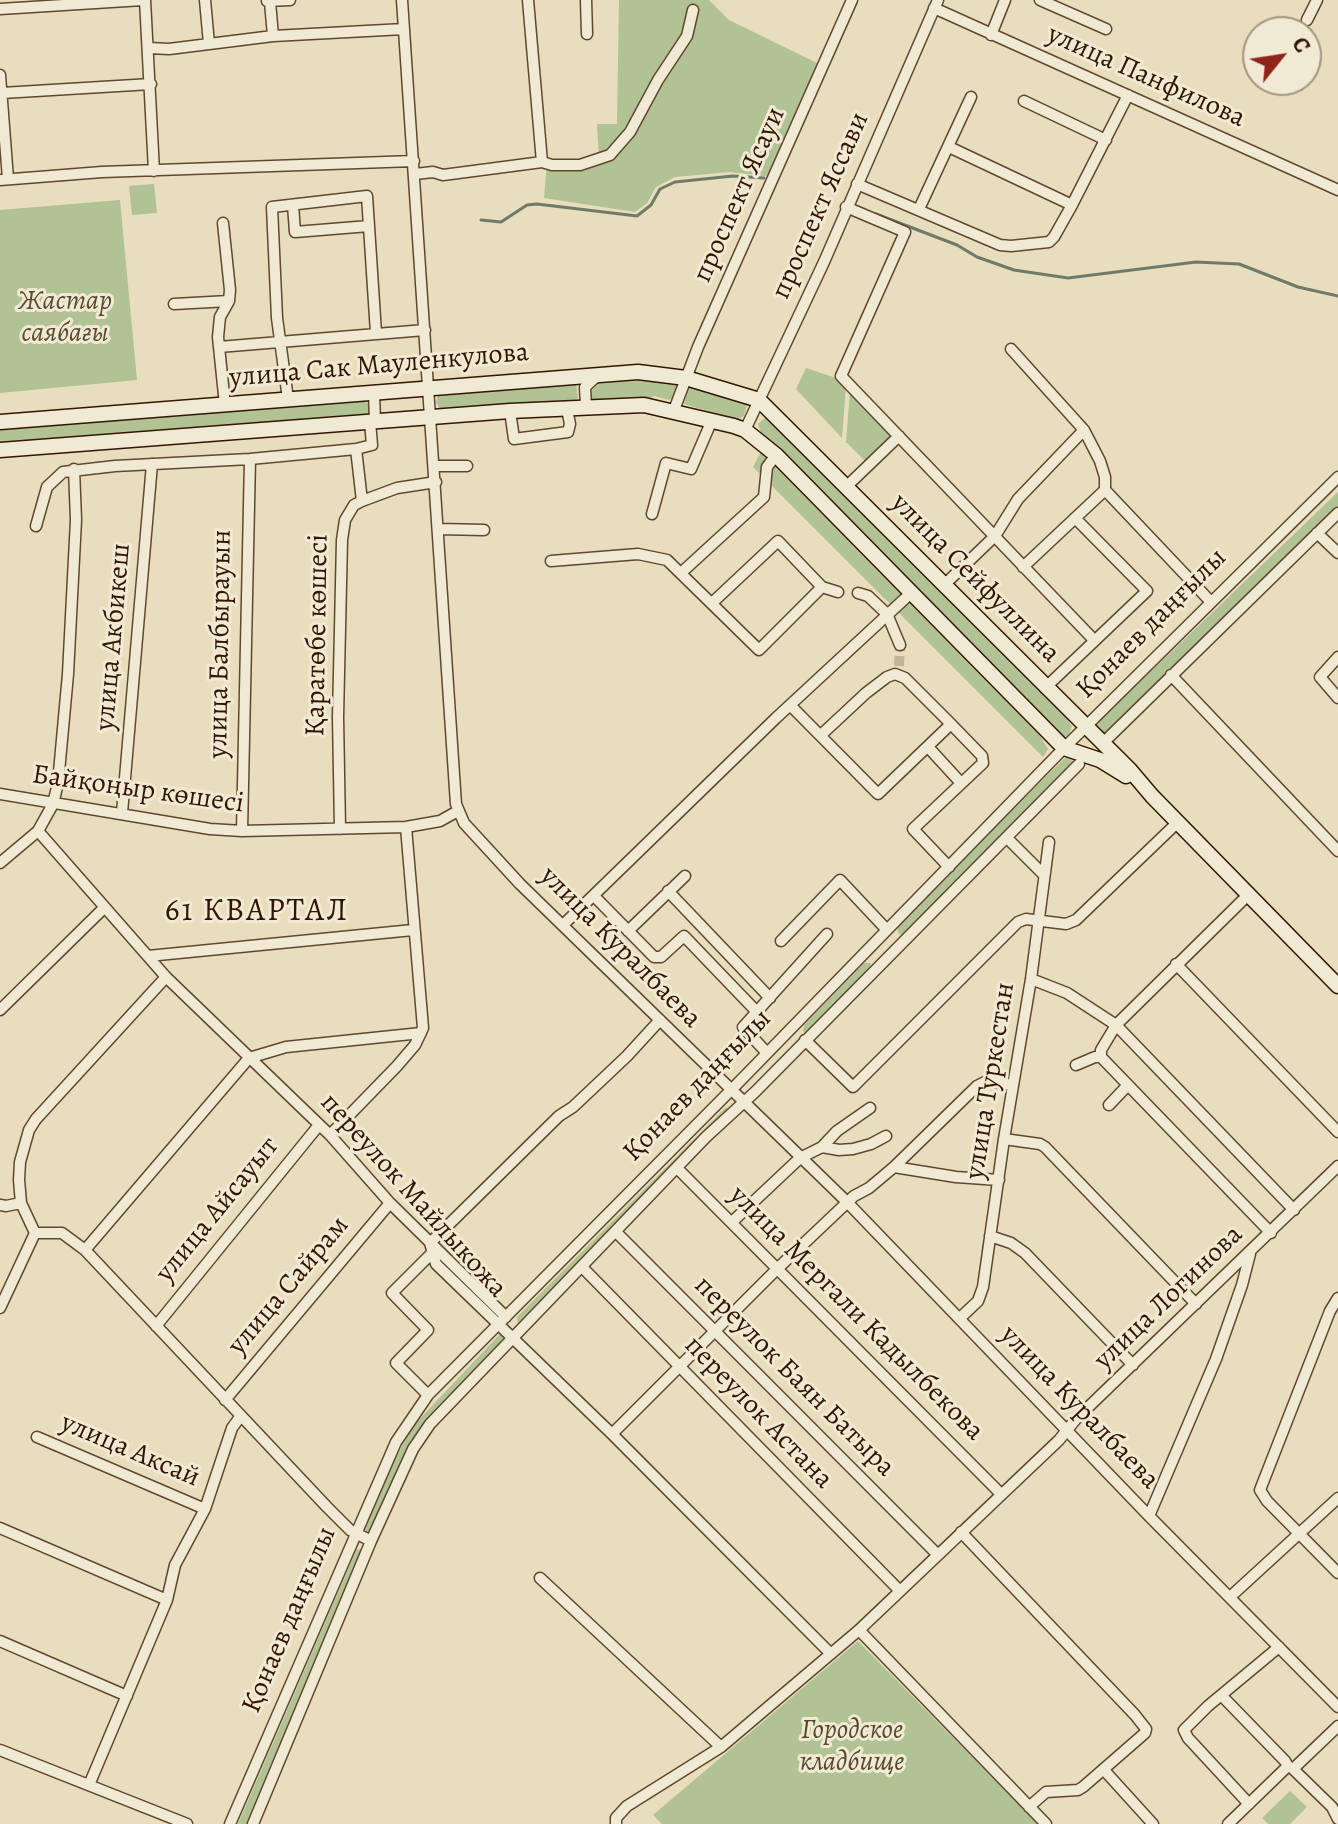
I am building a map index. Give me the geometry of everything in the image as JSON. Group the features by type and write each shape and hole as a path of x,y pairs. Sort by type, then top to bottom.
{"main road":[{"name":"улица Сак Мауленкулова","path":"0,422 638,372 686,378 759,400"},
{"name":"улица Сейфуллина","path":"759,400 1103,743 1338,986"},
{"name":"улица Сак Мауленкулова","path":"0,450 510,411 644,405 745,430"},
{"name":"улица Сейфуллина","path":"745,430 776,455 1064,748 1083,760 1100,760 1119,770 1152,796"},
{"name":"Қонаев даңғылы","path":"1083,760 1103,743"}],"street":[{"path":"0,9 144,0 154,171"},
{"path":"205,0 209,44"},
{"path":"273,36 267,1 290,0"},
{"path":"402,0 458,811"},
{"path":"528,0 542,162"},
{"path":"586,0 587,34"},
{"name":"проспект Ясауи","path":"674,410 852,0"},
{"path":"991,35 1005,0"},
{"path":"1040,0 1106,29"},
{"name":"улица Панфилова","path":"936,4 991,35 1338,190"},
{"name":"проспект Яссави","path":"745,430 936,4"},
{"path":"415,174 433,172 443,175 542,162 580,165 610,155 621,146 687,36 693,10"},
{"path":"149,48 169,49 273,36 404,29"},
{"path":"0,75 4,180 102,172 414,161"},
{"path":"2,93 151,84"},
{"path":"857,184 1000,245 1049,242 1072,205 1128,95"},
{"path":"919,209 971,97"},
{"path":"1024,101 1106,140"},
{"path":"949,147 1072,205"},
{"path":"288,399 280,341 272,207 367,196 376,333"},
{"path":"293,205 295,232 369,226"},
{"path":"846,207 905,232 841,376 1094,640"},
{"path":"223,223 230,290 229,301 220,317 219,347 225,405"},
{"path":"174,304 229,301"},
{"path":"219,347 425,330"},
{"path":"1011,349 1084,430 1100,461 1105,490 1211,602"},
{"path":"586,407 585,387 599,375"},
{"path":"36,526 47,487 63,472 74,469 250,459 372,445 374,393"},
{"path":"510,411 514,439 568,432 567,409"},
{"path":"652,514 666,463 691,469 712,420"},
{"path":"944,585 995,536 1018,499 1084,430"},
{"path":"847,486 899,436"},
{"name":"Қаратөбе көшесі","path":"340,829 338,717 342,540 348,513 362,501 356,449"},
{"path":"682,572 764,497 767,467 776,455"},
{"name":"улица Балбырауын","path":"242,831 250,459"},
{"name":"улица Акбикеш","path":"122,813 152,464"},
{"path":"435,466 467,466"},
{"path":"0,863 38,831 53,804 68,674 76,520 74,469"},
{"name":"Қонаев даңғылы","path":"230,1824 396,1442 428,1395 1064,748 1338,477"},
{"path":"362,501 397,488 436,482"},
{"path":"1023,567 1105,490"},
{"name":"Қонаев даңғылы","path":"1103,743 1338,513"},
{"path":"1045,688 1147,591 1075,518"},
{"path":"439,529 484,530"},
{"path":"1317,533 1338,553"},
{"path":"712,603 778,541 822,587 838,592"},
{"path":"551,561 638,554 667,560 759,650 822,587"},
{"path":"858,593 868,596 887,614 900,645"},
{"path":"564,924 790,705 911,593"},
{"path":"1338,657 1320,677 1338,698"},
{"path":"821,735 866,693 897,670 951,724 983,763 913,829 949,867"},
{"path":"1171,675 1338,851"},
{"path":"790,705 878,794 951,724"},
{"path":"928,747 961,783"},
{"name":"Қонаев даңғылы","path":"253,1824 371,1541 420,1436 677,1168 1083,760"},
{"name":"Байқоңыр көшесі","path":"0,794 210,829 242,831 406,827 440,821 458,811"},
{"name":"улица Куралбаева","path":"458,811 471,834 729,1090 847,1202 1338,1707"},
{"path":"805,1040 853,1087 1018,922 1023,919 1066,924 1082,916 1178,822"},
{"path":"330,1135 397,1066 421,1033 406,827"},
{"name":"переулок Майлыкожа","path":"38,831 166,977 330,1135 431,1248 502,1320 513,1338 830,1653"},
{"path":"1007,838 1044,875"},
{"name":"улица Туркестан","path":"960,1318 974,1307 981,1295 1031,979 1049,842"},
{"path":"628,931 685,876"},
{"path":"781,941 840,880 887,930"},
{"path":"668,891 770,998"},
{"path":"1248,895 1116,1025 1101,1050 1101,1057 1271,1233"},
{"path":"594,896 658,958 684,936 757,1012"},
{"path":"0,1010 104,908"},
{"path":"148,956 413,930"},
{"path":"767,1053 743,1027 827,934"},
{"path":"1176,964 1338,1132"},
{"path":"35,1233 21,1203 20,1162 29,1130 166,977"},
{"path":"1031,979 1067,993 1116,1025 1294,1210"},
{"path":"428,1395 396,1363 428,1330 392,1293 431,1248 559,1116 573,1107 627,1056 660,1020"},
{"path":"85,1250 249,1058 286,1047 421,1033"},
{"path":"1076,1065 1101,1057"},
{"path":"612,1434 847,1202 894,1167 983,1083 995,1081 1013,1085"},
{"path":"1109,1105 1128,1085"},
{"path":"732,1222 800,1158 822,1147 837,1131 870,1108"},
{"name":"улица Айсауыт","path":"156,1326 319,1125"},
{"path":"822,1147 853,1149 886,1136"},
{"path":"1004,1139 1045,1147 1196,1304"},
{"path":"894,1167 999,1180"},
{"name":"улица Мергали Кадылбекова","path":"677,1168 1001,1494"},
{"name":"улица Логинова","path":"616,1824 616,1818 627,1806 721,1747 859,1630 1068,1432 1076,1419 1336,1170"},
{"path":"0,1205 21,1203"},
{"name":"улица Сайрам","path":"225,1400 390,1203"},
{"name":"переулок Баян Батыра","path":"616,1232 938,1555"},
{"path":"35,1233 62,1233 85,1250 240,1417 355,1534 371,1541"},
{"path":"0,1308 35,1233"},
{"path":"990,1236 1011,1243 1025,1253 1133,1365"},
{"path":"1149,1516 1216,1359 1251,1253"},
{"name":"переулок Астана","path":"582,1267 900,1591"},
{"path":"1338,1298 1330,1311 1260,1490 1267,1501 1338,1573"},
{"path":"89,1785 167,1600 175,1565 205,1509 232,1428 240,1417"},
{"name":"улица Аксай","path":"37,1437 205,1509"},
{"path":"1230,1597 1338,1498"},
{"path":"0,1528 167,1600"},
{"path":"961,1532 1145,1726 1145,1733 1078,1790 1046,1792 1029,1807"},
{"path":"540,1578 721,1747"},
{"path":"859,1630 1046,1824"},
{"path":"0,1641 127,1696"},
{"path":"1249,1804 1184,1734 1186,1726 1279,1647"},
{"path":"1222,1696 1287,1764 1286,1770 1228,1824"},
{"path":"1338,1726 1293,1769 1332,1807 1338,1819"},
{"path":"0,1750 187,1824"},
{"path":"1104,1770 1153,1824"}],"green space":[{"path":"619,0 709,0 729,20 821,65 772,177 730,172 675,177 656,187 647,203 635,212 544,198 547,163 599,160 597,124 617,124"},
{"path":"154,184 157,213 132,215 129,186"},
{"name":"Жастар саябағы","path":"120,200 137,380 0,393 0,210"},
{"path":"806,368 839,379 846,385 842,438 796,389"},
{"path":"648,379 678,383 675,397 669,400 654,396 649,399 590,401 590,392 598,384"},
{"path":"576,383 578,398 573,401 441,411 436,402 439,393"},
{"path":"689,386 748,401 744,416 737,420 684,404"},
{"path":"850,391 894,436 867,463 846,442"},
{"path":"362,401 369,404 369,415 0,444 0,429"},
{"path":"766,417 1067,719 1072,726 1069,734 1063,738 762,436 758,424"},
{"path":"761,452 1040,736 1048,749 1043,757 753,467"},
{"path":"1338,492 1338,509 1105,735 1094,726"},
{"path":"1066,757 1074,764 904,936 899,934 899,922"},
{"path":"864,963 870,963 872,968 806,1033 803,1031 804,1025"},
{"path":"726,1107 732,1112 518,1324 517,1317"},
{"path":"504,1334 507,1339 431,1421 369,1534 366,1533 365,1528 393,1463 412,1427 499,1335"},
{"path":"357,1549 364,1551 250,1824 238,1824"},
{"name":"Городское кладбище","path":"858,1641 1038,1824 662,1824 653,1815"},
{"path":"1290,1791 1307,1807 1290,1824 1268,1824 1262,1818"}],"waterway":[{"path":"481,220 501,222 527,205 537,204 637,216 651,205 660,189 675,182 733,176 764,178"},
{"path":"876,214 1014,270 1068,278 1196,262 1239,264 1298,287 1338,296"}],"tunnel":[{"path":"899,666 900,645"}],"district":[{"name":"61 КВАРТАЛ","path":"257,912"}]}
